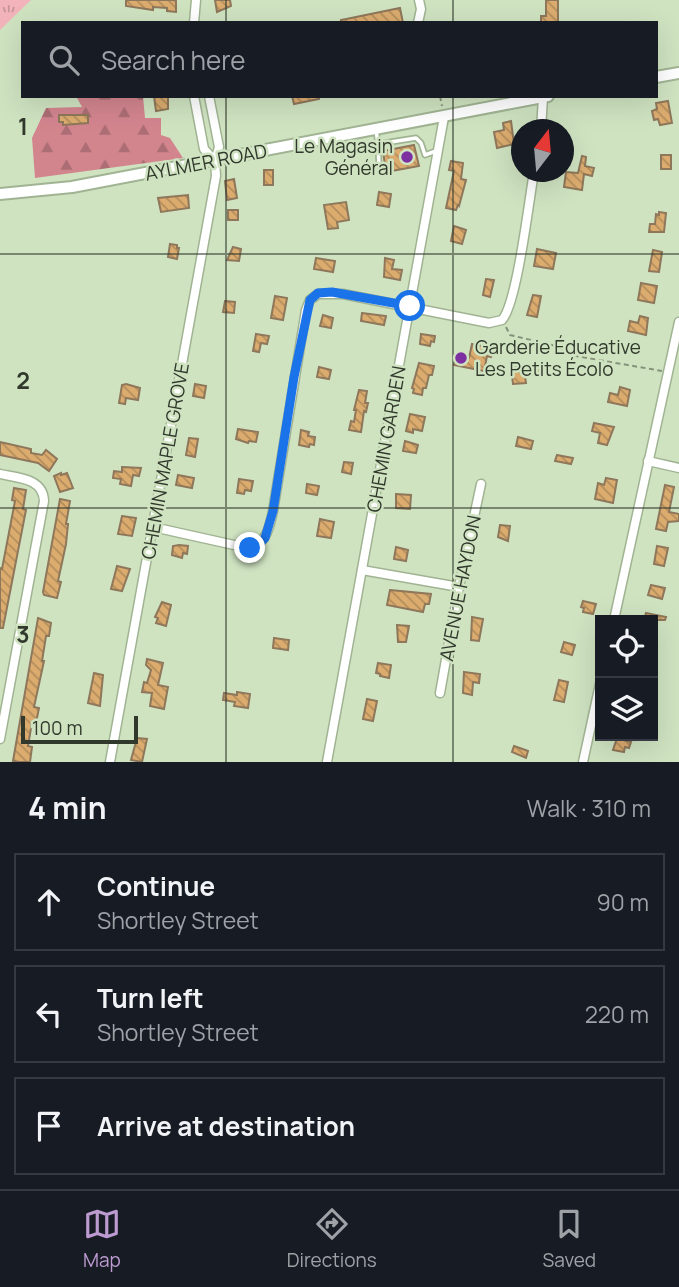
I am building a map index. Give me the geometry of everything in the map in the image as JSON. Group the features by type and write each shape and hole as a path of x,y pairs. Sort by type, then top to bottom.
{"main road":[{"path":"658,77 679,73"},
{"name":"AYLMER ROAD","path":"0,192 72,187 541,98"}],"street":[{"path":"195,20 196,0"},
{"path":"418,21 421,9 419,0"},
{"path":"194,98 204,149 215,161"},
{"name":"CHEMIN MAPLE GROVE","path":"110,762 216,176 215,161 219,146 209,98"},
{"path":"543,119 546,98"},
{"name":"CHEMIN GARDEN","path":"327,762 444,117"},
{"path":"153,527 250,548 261,542 268,530 273,511 294,377 310,300 318,293 332,292 489,323 502,320 508,311 515,281 532,182"},
{"path":"615,615 679,322"},
{"path":"648,461 679,468"},
{"path":"0,474 34,482 42,490 44,501 0,739"},
{"name":"AVENUE HAYDON","path":"440,693 458,587 481,484"},
{"path":"362,569 458,587"},
{"path":"583,762 595,707"}],"lane":[{"path":"376,130 379,166"},
{"path":"378,144 416,138 425,155 438,151"}],"path":[{"path":"502,320 510,335 556,346 570,355 668,372"}],"green space":[{"path":"0,0 31,0 0,30"},
{"path":"77,98 143,98 145,118 161,118 161,135 170,138 183,158 35,178 32,138 46,108 82,107"}],"building":[{"path":"126,0 173,0 176,1 176,12 167,11 167,8 153,7 153,10 126,6"},
{"path":"215,0 230,0 231,6 217,12"},
{"path":"546,0 558,0 558,21 541,21 541,16 546,16"},
{"path":"400,8 403,21 341,21"},
{"path":"154,98 168,98 168,109 156,111"},
{"path":"292,98 319,98 319,99 294,104"},
{"path":"668,101 672,123 660,125 658,119 654,120 652,111 657,109 656,103"},
{"path":"59,115 88,115 88,123 63,125 63,122 59,122"},
{"path":"511,121 511,145 497,148 494,132 504,130 503,123"},
{"name":"Le Magasin Général","path":"414,145 419,166 386,172 383,151"},
{"path":"661,155 671,155 671,169 661,169"},
{"path":"582,156 586,157 585,166 594,168 592,176 584,174 582,190 564,187 565,182 574,182 574,173 578,173"},
{"path":"451,161 463,163 461,179 466,180 456,210 446,208 454,171 449,170"},
{"path":"264,170 273,170 273,185 264,185"},
{"path":"234,179 237,198 227,200 225,181"},
{"path":"379,192 391,194 389,207 377,205"},
{"path":"188,195 189,208 161,212 158,198"},
{"path":"346,202 349,220 337,222 338,228 328,229 324,205"},
{"path":"228,210 238,210 238,220 228,220"},
{"path":"659,212 666,213 664,232 649,232 650,224 655,224 656,214 659,215"},
{"path":"454,226 466,230 462,244 451,241"},
{"path":"170,244 179,248 177,259 168,257"},
{"path":"233,247 241,249 239,261 227,260"},
{"path":"537,249 556,253 553,269 534,266"},
{"path":"653,250 662,252 659,272 649,271"},
{"path":"316,258 335,261 333,272 314,269"},
{"path":"385,258 394,260 392,269 402,270 400,280 384,277"},
{"path":"486,279 494,280 490,297 483,295"},
{"path":"641,283 657,286 654,303 638,300"},
{"path":"533,295 541,296 537,317 527,315"},
{"path":"275,296 287,298 283,320 271,318"},
{"path":"225,301 235,302 234,313 223,312"},
{"path":"362,313 386,316 384,325 361,321"},
{"path":"323,315 333,318 331,328 320,326"},
{"path":"640,316 648,318 646,335 628,331 630,321 638,323"},
{"path":"256,334 269,336 267,344 261,343 259,352 253,351"},
{"path":"421,334 435,336 434,342 431,341 430,346 420,344"},
{"name":"Garderie Éducative Les Petits Écolo","path":"472,344 493,348 491,357 487,356 484,371 454,365 456,355 469,358"},
{"path":"419,363 434,366 422,395 413,393 412,388"},
{"path":"540,364 541,374 525,376 526,383 513,384 511,367"},
{"path":"319,367 331,370 329,379 317,377"},
{"path":"195,384 206,386 204,398 193,396"},
{"path":"122,385 140,388 138,400 126,398 125,404 119,403"},
{"path":"620,387 630,390 627,406 608,402 610,393 618,395"},
{"path":"359,390 367,391 365,403 368,403 361,432 349,430 351,421 354,422"},
{"path":"410,414 425,417 422,431 406,431"},
{"path":"594,423 614,427 607,445 598,443 600,433 592,431"},
{"path":"238,429 258,432 256,442 248,443 236,439"},
{"path":"301,430 309,432 308,436 315,437 314,445 299,445"},
{"path":"518,437 533,441 531,449 516,446"},
{"path":"189,438 198,439 195,457 186,455"},
{"path":"405,441 418,445 416,453 403,451"},
{"path":"0,442 31,449 31,453 42,455 46,450 57,459 49,471 38,463 0,455"},
{"path":"557,455 573,458 571,464 555,461"},
{"path":"344,462 353,463 351,474 342,472"},
{"path":"122,467 141,468 139,476 133,475 131,486 120,484 121,479 113,478 114,471 122,472"},
{"path":"67,473 73,488 60,492 54,476"},
{"path":"178,475 194,478 192,488 176,485"},
{"path":"606,478 617,480 613,503 595,499 598,483 604,485"},
{"path":"239,479 253,481 251,491 237,493"},
{"path":"307,484 319,486 317,495 306,493"},
{"path":"665,485 674,487 669,512 679,514 679,521 668,522 666,531 656,529"},
{"path":"14,488 26,490 23,509 26,510 3,628 0,628 0,568 2,569 15,501 12,500"},
{"path":"396,494 411,495 410,509 396,508"},
{"path":"60,499 70,501 57,598 44,595 43,592"},
{"path":"122,516 136,518 132,536 118,534"},
{"path":"320,519 334,522 331,538 317,536"},
{"path":"500,525 510,526 508,541 498,537"},
{"path":"173,546 188,546 187,554 183,553 182,558 172,555"},
{"path":"657,546 668,548 664,566 654,564"},
{"path":"396,547 408,550 406,561 394,559"},
{"path":"117,566 130,569 122,591 111,589"},
{"path":"651,585 665,588 662,599 648,595"},
{"path":"390,590 431,594 429,604 425,604 423,612 387,605"},
{"path":"583,601 596,604 593,614 583,612"},
{"path":"162,602 171,605 166,626 156,623 158,618 155,617"},
{"path":"472,617 483,619 479,641 471,640"},
{"path":"38,618 51,623 49,636 46,636 44,661 34,707 39,708 36,723 32,722 28,746 32,747 30,762 19,762 13,761"},
{"path":"397,625 409,626 406,642 398,642"},
{"path":"274,638 289,640 288,650 273,648"},
{"path":"564,642 575,645 572,655 561,652"},
{"path":"147,659 163,663 158,685 168,687 164,709 150,706 152,693 142,692 151,670 146,665"},
{"path":"378,663 391,665 389,678 376,673"},
{"path":"464,672 480,674 479,683 473,682 472,695 463,693"},
{"path":"94,673 103,675 100,706 88,703"},
{"path":"559,680 568,682 564,702 554,700"},
{"path":"237,692 250,694 248,708 234,706 235,702 223,700 224,693 237,695"},
{"path":"367,699 377,701 373,721 363,719"},
{"path":"137,738 147,739 142,762 131,760"},
{"path":"616,741 631,742 624,752 613,750"},
{"path":"514,746 528,751 526,758 512,752"}],"place":[{"name":"Le Magasin Général","path":"407,157"},
{"name":"Garderie Éducative Les Petits Écolo","path":"461,358"}],"route":[{"path":"250,548 265,538 273,511 294,377 310,300 318,293 332,292 410,306"}]}
